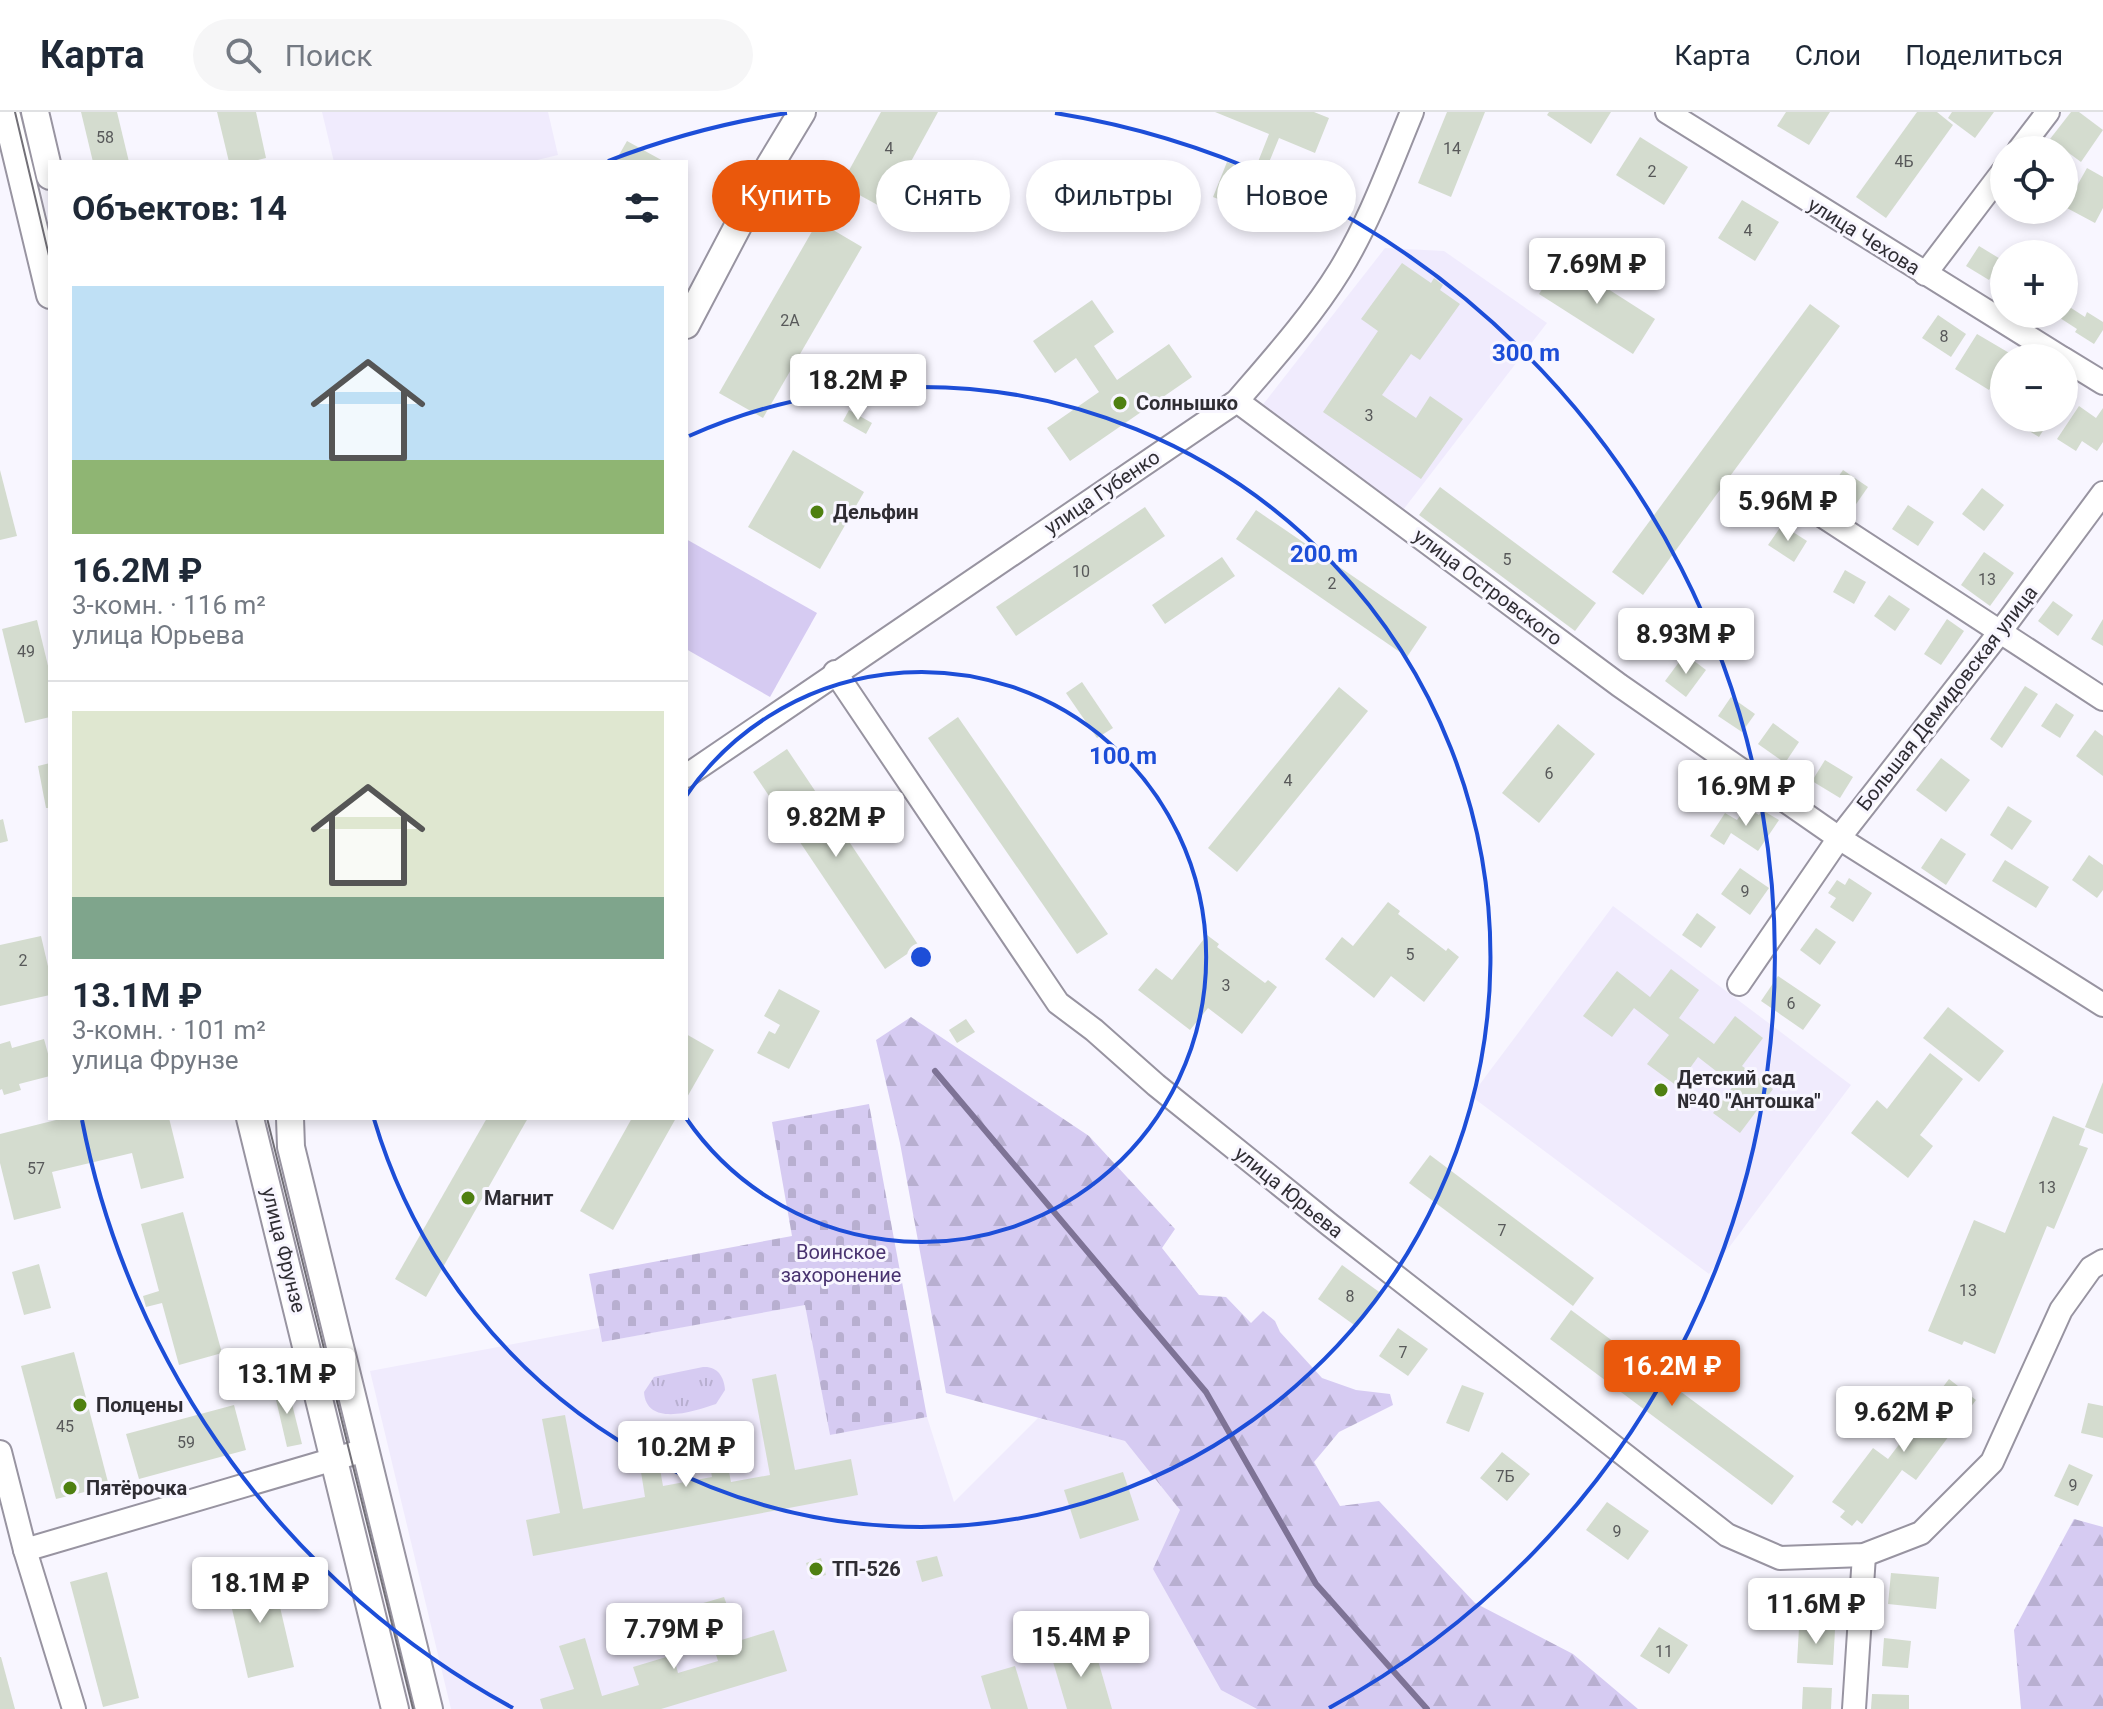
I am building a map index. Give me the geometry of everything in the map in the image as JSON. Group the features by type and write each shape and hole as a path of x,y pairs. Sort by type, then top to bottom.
{"main road":[{"path":"6,112 48,287"},
{"path":"35,112 48,167"},
{"path":"688,321 770,165 802,112"},
{"name":"улица Фрунзе","path":"284,1120 429,1709"},
{"name":"улица Фрунзе","path":"290,1120 291,1147"},
{"name":"улица Фрунзе","path":"252,1122 395,1709"}],"street":[{"name":"улица Губенко","path":"688,775 1237,401 1292,336 1340,270 1380,191 1412,112"},
{"name":"улица Чехова","path":"1667,112 2039,344"},
{"path":"2030,136 2048,112"},
{"path":"1925,274 1990,188"},
{"name":"улица Чехова","path":"2078,368 2103,383"},
{"name":"улица Островского","path":"1237,401 1619,685 1839,838 2103,1005"},
{"name":"Большая Демидовская улица","path":"1739,984 1839,838 2000,632 2103,493"},
{"path":"1789,494 2103,699"},
{"name":"улица Юрьева","path":"835,672 1058,1003 1330,1225 1727,1535 1780,1558 1864,1555 1921,1533 1992,1462 2061,1310 2097,1265"},
{"path":"25,1550 365,1450"},
{"path":"0,1452 25,1550 74,1709"},
{"path":"1854,1709 1864,1555"}],"shaded area":[{"path":"322,112 548,112 558,155 537,160 334,160"},
{"path":"1385,248 1444,251 1547,323 1403,510 1261,407"},
{"name":"Детский сад №40 \"Антошка\"","path":"1613,906 1851,1085 1709,1274 1471,1096"},
{"path":"806,1304 830,1435 927,1417 954,1502 1038,1418 1125,1441 1180,1510 1221,1690 1257,1709 451,1709 370,1371 599,1328 602,1342"}],"green space":[{"path":"688,540 817,613 770,697 688,650"},
{"path":"911,1017 1089,1136 1175,1229 1162,1248 1199,1295 1226,1297 1251,1323 1263,1311 1322,1378 1356,1390 1390,1394 1393,1405 1339,1432 1314,1462 1340,1506 1379,1501 1475,1603 1573,1654 1638,1709 1257,1709 1221,1690 1153,1569 1180,1510 1125,1441 946,1393 900,1143 876,1040"},
{"name":"Воинское захоронение","path":"869,1104 927,1417 830,1435 805,1305 602,1342 589,1274 792,1236 772,1122"},
{"path":"703,1367 716,1370 723,1380 725,1390 716,1404 672,1414 653,1410 647,1403 644,1392 654,1377"},
{"path":"2074,1519 2103,1527 2103,1709 2021,1709 2014,1630"}],"building":[{"path":"81,112 117,112 129,160 93,160"},
{"path":"217,112 256,112 266,158 229,160"},
{"path":"881,112 938,112 912,160 876,160 876,204 860,195 860,160 855,160"},
{"path":"1215,112 1314,112 1329,118 1315,153 1279,138 1270,160 1259,160 1269,134"},
{"path":"1447,112 1485,112 1451,197 1418,183"},
{"path":"1549,112 1611,112 1591,144 1547,115"},
{"path":"1786,112 1830,112 1809,145 1777,126"},
{"path":"1917,112 1937,112 1953,125 1886,218 1856,197"},
{"path":"1952,112 1994,112 1975,138 1948,118"},
{"path":"2071,112 2079,112 2103,130 2081,162 2078,160 2078,136 2052,136"},
{"path":"1640,137 1688,167 1664,205 1616,175"},
{"path":"627,141 661,160 616,160"},
{"path":"2087,168 2103,177 2103,208 2095,223 2078,214 2078,184"},
{"path":"1742,200 1779,222 1755,261 1718,238"},
{"path":"812,232 837,232 862,247 763,418 719,393"},
{"path":"1979,246 1990,253 1989,280 1966,266"},
{"path":"1561,259 1655,319 1633,354 1539,294"},
{"path":"1402,263 1431,283 1434,278 1443,285 1440,290 1460,304 1420,360 1411,354 1382,395 1416,418 1430,396 1463,419 1421,479 1323,412 1378,331 1361,319"},
{"path":"1092,300 1114,332 1094,346 1117,380 1169,344 1192,377 1070,461 1047,428 1099,392 1076,358 1055,373 1033,341"},
{"path":"1810,304 1840,326 1643,595 1612,572"},
{"path":"2078,312 2085,317 2087,312 2103,322 2103,330 2094,344 2075,332"},
{"path":"1938,315 1966,334 1951,357 1922,338"},
{"path":"1977,334 1994,344 1990,344 1989,390 1955,369"},
{"path":"2078,408 2096,418 2103,408 2103,442 2097,451 2082,441 2076,451 2057,439 2062,432 2078,432"},
{"path":"849,410 872,423 866,434 843,421"},
{"path":"793,450 864,492 820,569 748,527"},
{"path":"0,470 17,536 0,540"},
{"path":"1843,470 1868,487 1854,507 1829,490"},
{"path":"1440,487 1596,603 1575,631 1419,515"},
{"path":"1982,488 2004,505 1984,531 1962,514"},
{"path":"1908,505 1934,522 1918,546 1892,529"},
{"path":"1145,507 1165,536 1016,636 996,607"},
{"path":"1256,510 1427,627 1407,657 1236,539"},
{"path":"1782,525 1807,541 1794,562 1768,545"},
{"path":"1984,552 2014,573 1990,606 1961,585"},
{"path":"1222,557 1235,576 1165,624 1152,605"},
{"path":"1845,570 1866,582 1854,604 1833,592"},
{"path":"1889,595 1910,609 1895,631 1874,616"},
{"path":"2053,601 2073,615 2058,636 2038,621"},
{"path":"1947,619 1964,631 1941,665 1924,654"},
{"path":"2103,619 2103,646 2091,639"},
{"path":"37,620 48,666 48,717 25,723 2,629"},
{"path":"1685,654 1706,670 1686,697 1665,681"},
{"path":"1082,682 1113,728 1097,738 1066,693"},
{"path":"2025,686 2038,694 2002,748 1990,739"},
{"path":"1339,687 1368,711 1237,872 1208,848"},
{"path":"1731,697 1755,714 1742,732 1718,716"},
{"path":"2056,703 2074,715 2060,738 2041,726"},
{"path":"958,717 1108,934 1077,954 928,738"},
{"path":"1773,723 1799,742 1785,763 1758,744"},
{"path":"1558,724 1595,754 1539,823 1502,793"},
{"path":"2095,730 2103,736 2103,776 2076,756"},
{"path":"787,749 919,946 885,969 753,772"},
{"path":"1941,758 1970,780 1946,812 1916,790"},
{"path":"1825,760 1853,777 1840,798 1812,781"},
{"path":"48,764 48,808 46,808 38,766"},
{"path":"1717,777 1731,786 1719,807 1704,797"},
{"path":"2008,806 2032,821 2012,850 1990,835"},
{"path":"1746,807 1759,815 1762,810 1779,820 1758,851 1731,833 1724,845 1710,836 1725,813 1737,820"},
{"path":"3,819 8,841 0,843 0,820"},
{"path":"1941,838 1966,854 1946,885 1921,868"},
{"path":"2089,855 2103,865 2103,890 2097,898 2072,880"},
{"path":"2005,860 2049,887 2036,908 1992,881"},
{"path":"1740,868 1769,888 1750,915 1721,894"},
{"path":"1849,878 1872,893 1853,922 1830,907 1836,898 1828,893 1837,880 1845,885"},
{"path":"1388,902 1400,911 1398,914 1446,951 1448,948 1459,957 1424,1002 1391,976 1374,998 1325,959 1342,937 1353,946"},
{"path":"1697,913 1716,927 1701,948 1682,935"},
{"path":"1816,928 1836,942 1820,965 1800,950"},
{"path":"1207,935 1219,944 1217,947 1265,983 1268,980 1277,987 1242,1034 1208,1008 1190,1030 1138,990 1156,968 1172,980"},
{"path":"41,936 48,966 48,995 0,1006 0,945"},
{"path":"1671,969 1699,990 1679,1018 1714,1044 1735,1016 1763,1038 1742,1066 1773,1089 1740,1133 1713,1113 1734,1085 1698,1057 1677,1086 1647,1064 1669,1035 1634,1008 1612,1037 1583,1016 1617,971 1650,997"},
{"path":"1778,976 1821,1005 1803,1030 1761,1001"},
{"path":"779,989 820,1011 789,1069 757,1053 769,1031 775,1034 780,1025 764,1016"},
{"path":"1948,1007 2004,1051 1979,1082 1923,1038"},
{"path":"966,1019 975,1032 957,1043 949,1030"},
{"path":"688,1035 714,1050 688,1096"},
{"path":"44,1039 48,1054 48,1077 19,1084 21,1090 4,1095 0,1090 0,1044 10,1041 12,1048"},
{"path":"1930,1053 1963,1079 1920,1135 1933,1146 1908,1178 1851,1133 1877,1100 1887,1109"},
{"path":"2103,1082 2103,1134 2085,1127"},
{"path":"2053,1116 2085,1129 2079,1145 2088,1148 2054,1229 2047,1226 1995,1354 1928,1331 1974,1220 2005,1233"},
{"path":"56,1120 170,1120 184,1178 141,1189 132,1153 52,1172 61,1208 14,1220 0,1163 0,1134"},
{"path":"486,1120 527,1120 426,1297 395,1279"},
{"path":"631,1120 675,1120 613,1230 580,1211"},
{"path":"1430,1155 1594,1278 1573,1306 1409,1183"},
{"path":"183,1212 222,1353 179,1365 162,1303 146,1307 143,1296 159,1291 141,1224"},
{"path":"39,1264 51,1308 24,1315 12,1272"},
{"path":"1342,1265 1382,1294 1357,1327 1318,1299"},
{"path":"1571,1310 1794,1476 1772,1505 1550,1339"},
{"path":"1398,1328 1428,1349 1408,1376 1379,1356"},
{"path":"74,1352 109,1486 56,1499 21,1366"},
{"path":"776,1374 795,1470 851,1459 858,1495 533,1556 526,1520 560,1513 542,1419 565,1415 583,1509 645,1497 641,1472 660,1469 663,1486 712,1477 709,1460 726,1457 731,1482 770,1475 752,1379"},
{"path":"1949,1379 1976,1400 1916,1480 1902,1470 1862,1524 1857,1520 1852,1526 1840,1517 1845,1511 1832,1502 1873,1448 1888,1459"},
{"path":"287,1384 302,1444 287,1447 273,1387"},
{"path":"1462,1385 1484,1393 1469,1432 1446,1423"},
{"path":"2088,1403 2103,1406 2103,1438 2081,1433"},
{"path":"234,1405 246,1450 139,1479 126,1434"},
{"path":"1502,1452 1530,1474 1507,1501 1480,1478"},
{"path":"2069,1464 2093,1475 2078,1506 2054,1496"},
{"path":"1123,1472 1139,1520 1080,1539 1064,1490"},
{"path":"1607,1502 1649,1531 1628,1560 1586,1530"},
{"path":"937,1556 943,1576 922,1582 916,1561"},
{"name":"ТП-526","path":"821,1558 826,1575 811,1579 806,1563"},
{"path":"107,1572 139,1698 103,1707 70,1582"},
{"path":"272,1573 294,1667 248,1678 226,1583"},
{"path":"1891,1573 1939,1577 1936,1609 1888,1604"},
{"path":"724,1597 735,1642 774,1630 787,1671 661,1709 543,1709 540,1699 574,1689 559,1646 585,1638 602,1696 639,1685 633,1667 673,1655 678,1673 718,1661 700,1604"},
{"path":"1659,1627 1688,1645 1669,1674 1640,1656"},
{"path":"1799,1628 1835,1630 1833,1665 1797,1663"},
{"path":"1884,1638 1911,1641 1908,1668 1882,1666"},
{"path":"1093,1643 1112,1709 1067,1709 1051,1655"},
{"path":"1,1657 15,1709 0,1709"},
{"path":"1015,1666 1028,1709 991,1709 981,1676"},
{"path":"1803,1687 1832,1688 1831,1709 1802,1709"},
{"path":"1872,1694 1909,1695 1909,1709 1871,1709"}],"waterway":[{"path":"935,1071 1206,1392 1316,1584 1427,1709"}],"tram line":[{"path":"15,112 48,252"},
{"path":"267,1120 413,1709"}],"place":[{"name":"Солнышко","path":"1120,403"},
{"name":"Дельфин","path":"817,512"},
{"name":"Детский сад №40 \"Антошка\"","path":"1661,1090"},
{"name":"Магнит","path":"468,1198"},
{"name":"Полцены","path":"80,1405"},
{"name":"Пятёрочка","path":"70,1488"},
{"name":"ТП-526","path":"816,1569"}]}
